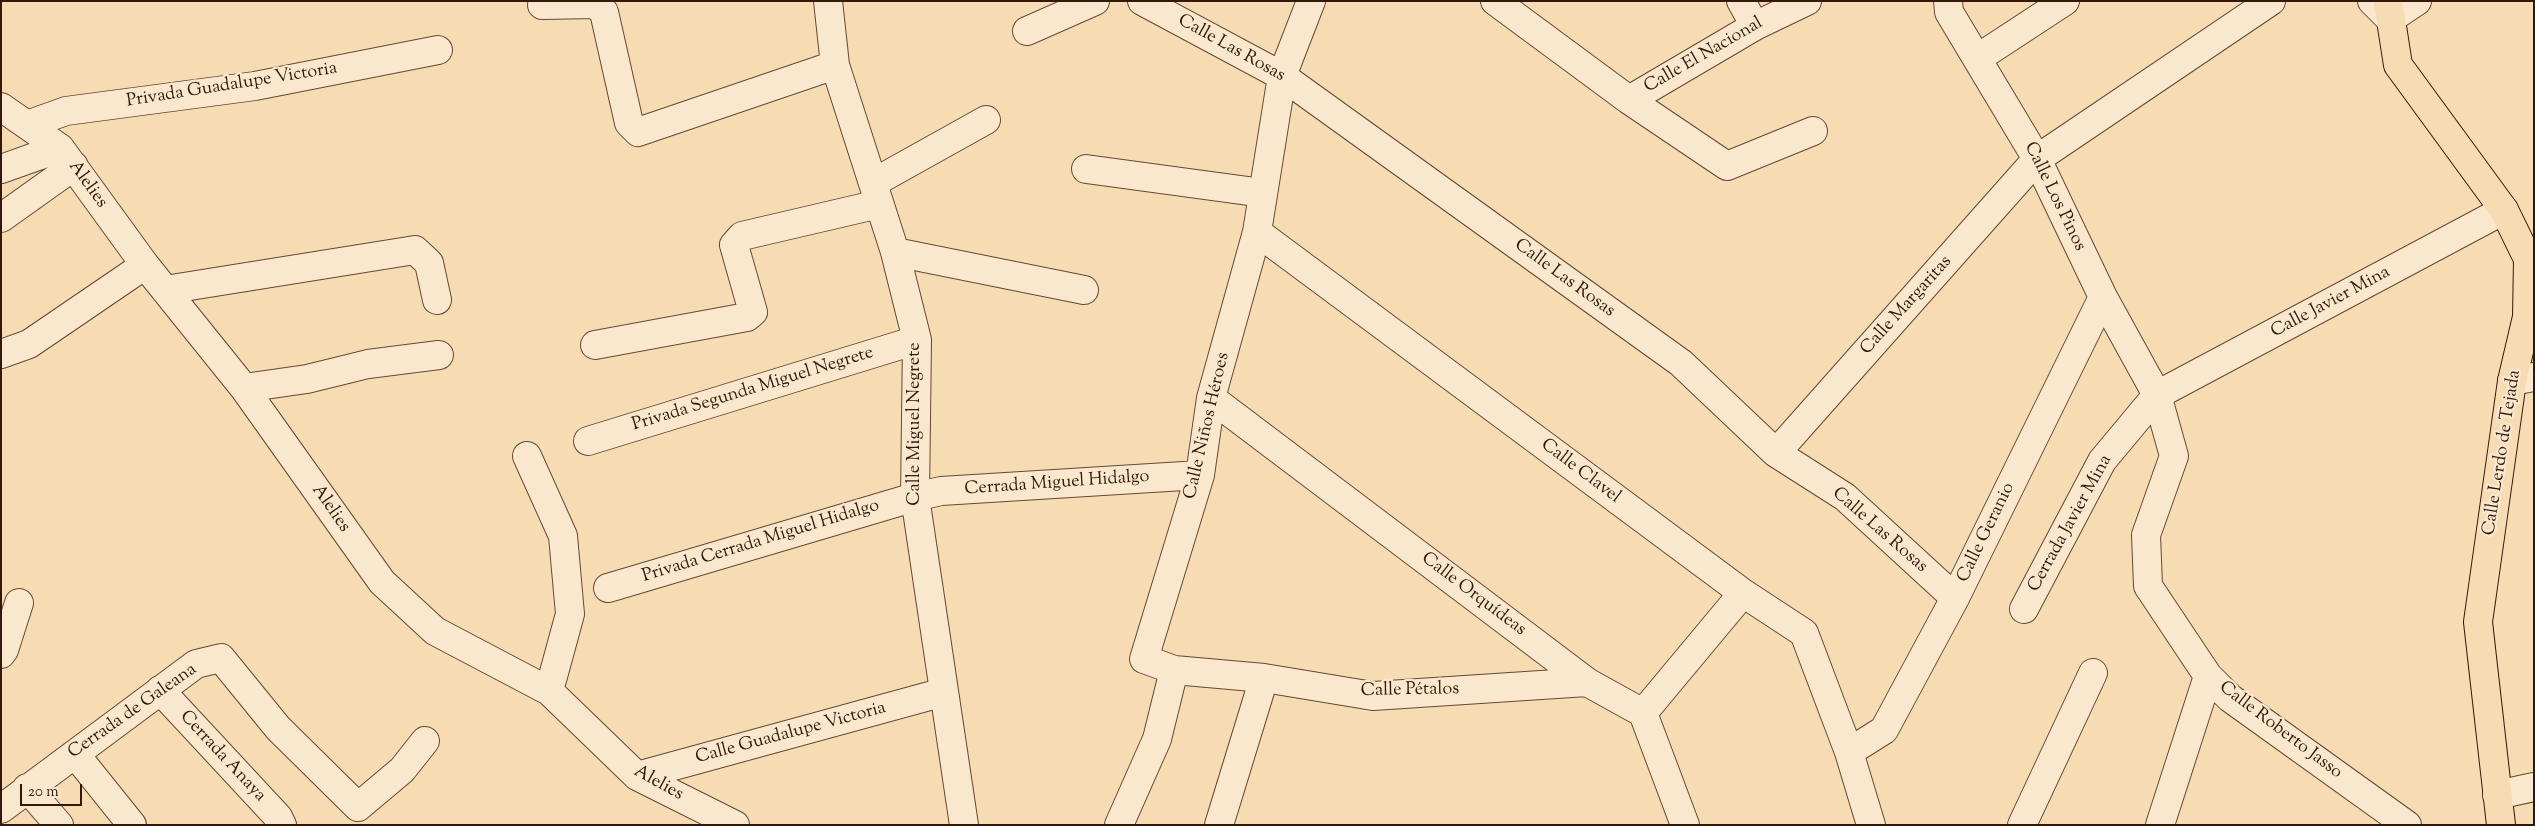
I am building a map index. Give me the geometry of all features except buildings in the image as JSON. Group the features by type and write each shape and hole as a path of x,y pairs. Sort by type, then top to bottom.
{"main road":[{"name":"Calle Lerdo de Tejada","path":"2383,7 2398,66 2504,210 2531,258 2523,379 2478,622 2501,825"}],"street":[{"name":"Calle Miguel Negrete","path":"828,1 835,65 894,252 918,340 915,497 964,825"},
{"path":"1027,31 1095,1"},
{"name":"Calle Las Rosas","path":"1142,1 1282,76 1681,363 1776,453 1844,497 1955,598"},
{"name":"Calle Niños Héroes","path":"1174,670 1144,659 1200,475 1211,398 1257,232 1282,76 1311,1"},
{"path":"1495,1 1629,100 1727,166 1813,131"},
{"path":"1740,1 1755,26"},
{"name":"Calle El Nacional","path":"1629,100 1755,26 1807,1"},
{"name":"Calle Los Pinos","path":"1948,1 1949,12 2037,159 2103,298 2157,395"},
{"path":"1978,58 2065,1"},
{"name":"Calle Margaritas","path":"1776,453 2037,159 2271,1"},
{"path":"2383,7 2417,1"},
{"path":"542,5 595,4 604,12 629,123 638,132 835,65"},
{"name":"Privada Guadalupe Victoria","path":"27,125 66,111 255,86 438,50"},
{"name":"Alelies","path":"1,107 67,157 145,265 244,388 382,582 435,631 550,691 638,776 735,825"},
{"path":"595,346 747,317 753,312 734,245 742,236 876,193 986,120"},
{"path":"1,169 67,157"},
{"path":"1,218 67,157"},
{"path":"1086,169 1263,193"},
{"name":"Calle Javier Mina","path":"2157,395 2504,210"},
{"name":"Calle Clavel","path":"1257,232 1743,593 1804,633 1849,752 1872,825"},
{"path":"165,290 415,250 429,263 437,300"},
{"path":"894,252 1084,290"},
{"path":"1,354 29,344 145,265"},
{"name":"Calle Geranio","path":"1849,752 1884,730 1955,598 2103,298"},
{"name":"Privada Segunda Miguel Negrete","path":"588,441 918,340"},
{"path":"244,388 307,379 368,364 439,355"},
{"name":"Cerrada Javier Mina","path":"2024,608 2102,461 2157,395"},
{"name":"Calle Roberto Jasso","path":"2157,395 2174,456 2146,535 2148,586 2208,676 2230,698 2407,825"},
{"name":"Calle Orquídeas","path":"1211,398 1587,682 1643,713"},
{"path":"527,456 563,536 570,614 550,691"},
{"name":"Cerrada Miguel Hidalgo","path":"915,497 941,491 1200,475"},
{"name":"Privada Cerrada Miguel Hidalgo","path":"608,588 915,497"},
{"path":"1685,825 1643,713 1743,593"},
{"path":"1,654 19,603"},
{"name":"Cerrada de Galeana","path":"1,809 196,664 221,658 278,728 358,807 402,770 425,741"},
{"path":"1119,825 1157,739 1174,670"},
{"name":"Calle Pétalos","path":"1174,670 1264,678 1373,696 1587,682"},
{"path":"2022,825 2093,673"},
{"path":"2160,825 2208,676"},
{"path":"1219,825 1264,678"},
{"name":"Cerrada Anaya","path":"160,690 278,817 282,825"},
{"name":"Calle Guadalupe Victoria","path":"638,776 944,692"},
{"path":"75,754 132,825"},
{"path":"2497,795 2534,787"},
{"path":"27,788 59,825"}]}
